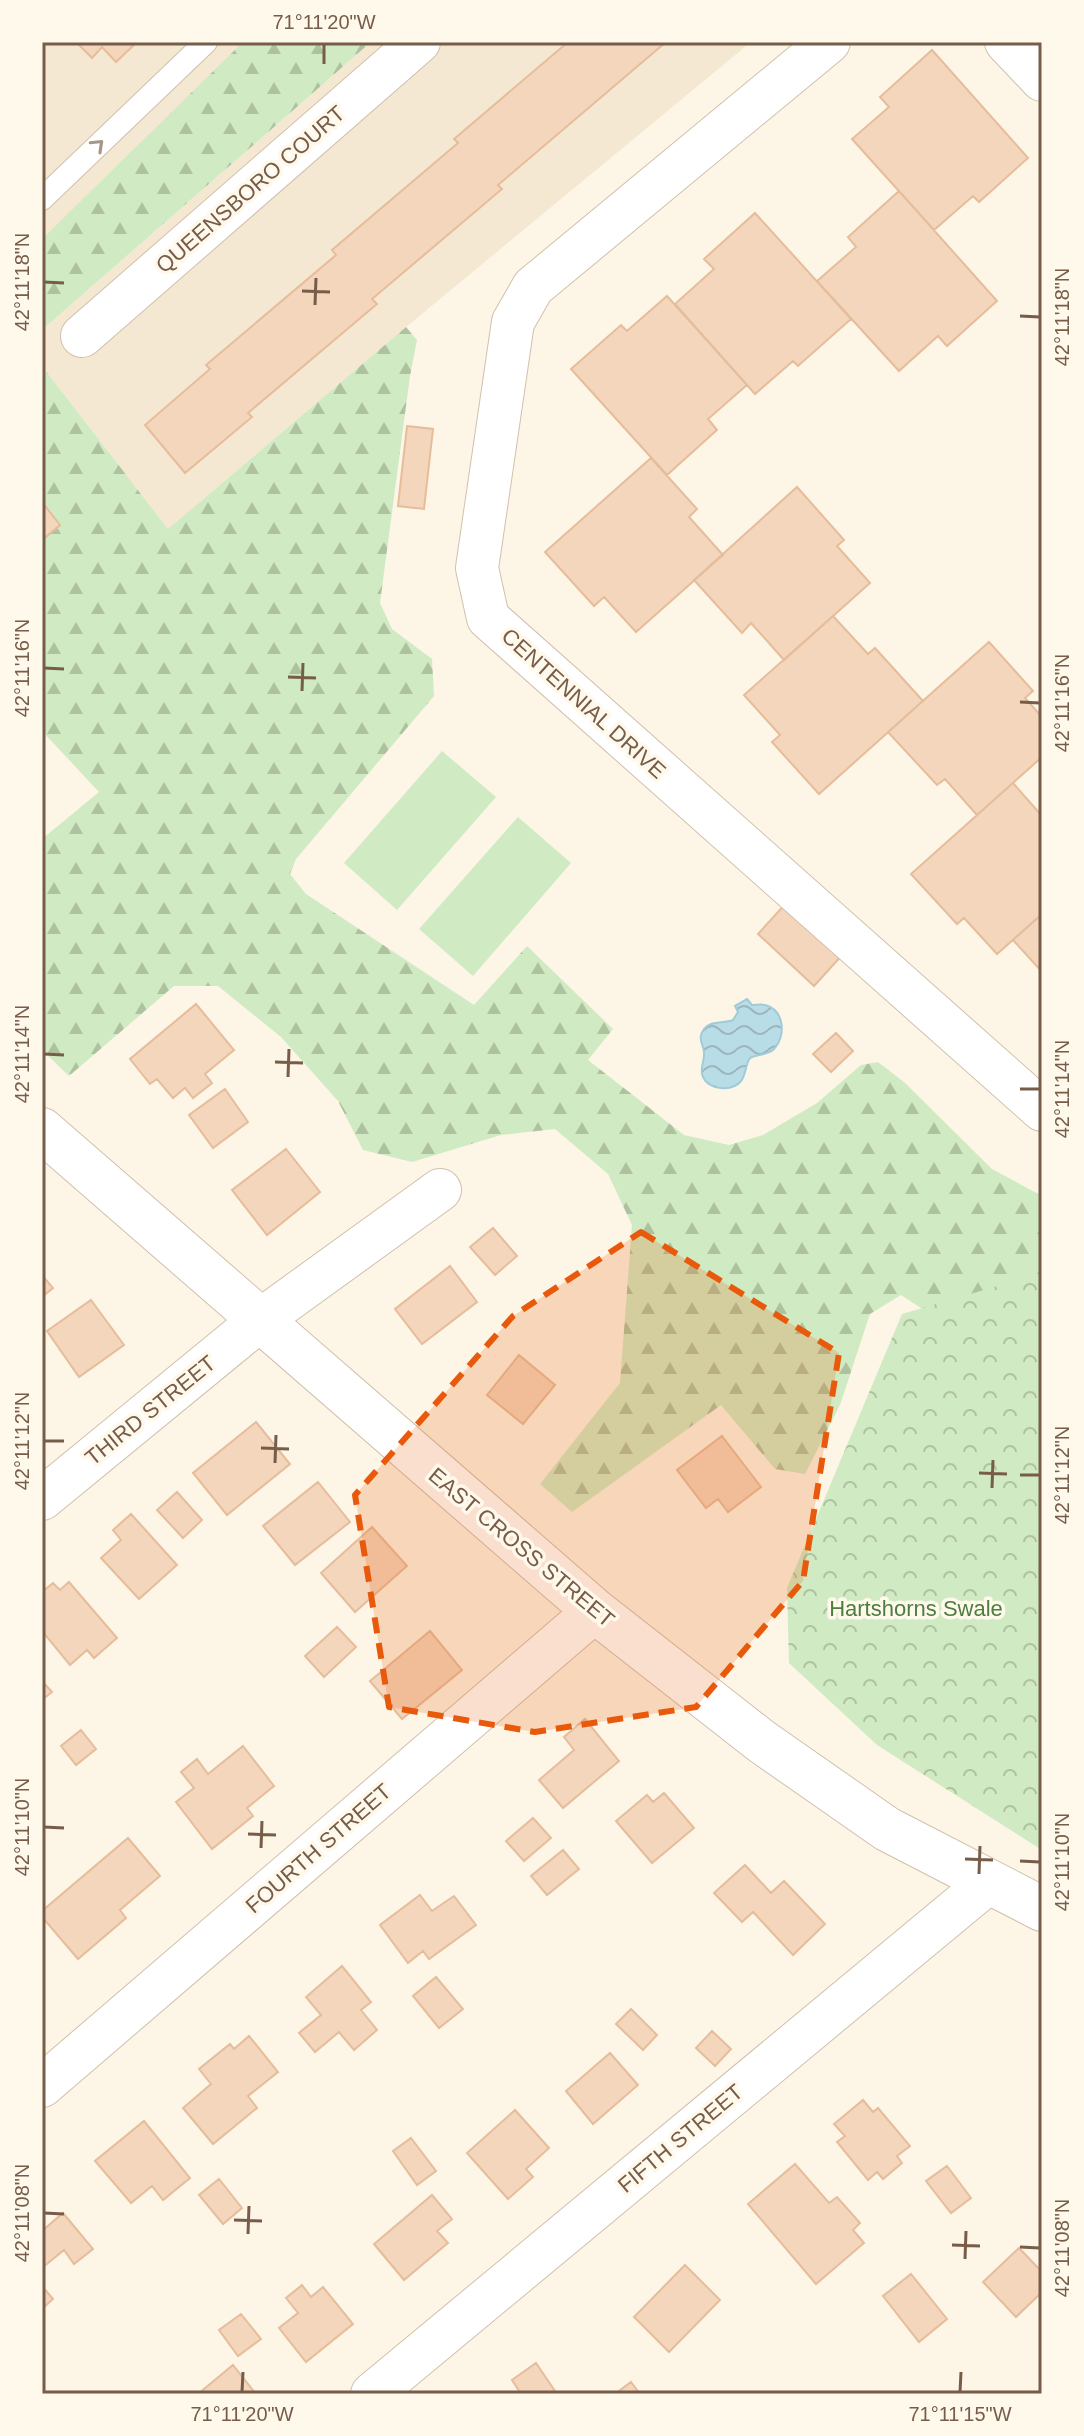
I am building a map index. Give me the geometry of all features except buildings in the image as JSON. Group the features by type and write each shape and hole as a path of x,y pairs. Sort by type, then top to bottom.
{"street":[{"name":"QUEENSBORO COURT","path":"82,336 419,42"},
{"name":"CENTENNIAL DRIVE","path":"829,42 533,287 513,322 477,568 488,618 1042,1110"},
{"path":"1006,42 1042,80"},
{"name":"EAST CROSS STREET","path":"42,1130 595,1611 761,1741 874,1821 1042,1909"},
{"name":"THIRD STREET","path":"42,1499 259,1321 440,1190"},
{"name":"FOURTH STREET","path":"42,2086 595,1611"},
{"name":"FIFTH STREET","path":"372,2394 989,1882"}],"lane":[{"path":"42,199 206,42"}],"highlighted area":[{"path":"641,1232 839,1353 803,1581 696,1707 535,1732 389,1707 355,1495 513,1316"}],"shaded area":[{"path":"42,42 262,42 42,245"},
{"path":"371,42 751,42 406,327 168,529 42,366 42,330"}],"green space":[{"path":"243,42 371,42 42,330 42,239"},
{"path":"406,327 417,340 380,603 392,629 432,659 434,696 296,859 290,874 306,894 474,1005 527,946 613,1029 588,1060 684,1135 729,1145 763,1135 817,1103 861,1065 878,1062 904,1082 992,1169 1042,1196 1042,1357 956,1331 901,1295 870,1314 840,1405 805,1474 775,1469 721,1405 572,1512 540,1484 620,1383 632,1225 608,1174 555,1129 501,1135 412,1162 363,1150 338,1101 281,1037 218,986 174,986 69,1076 42,1050 42,839 99,792 42,731 42,366 168,529"},
{"path":"442,751 496,797 397,910 344,863"},
{"path":"518,817 571,863 473,976 419,929"},
{"name":"Hartshorns Swale","path":"1042,1273 1042,1850 877,1745 789,1663 787,1588 902,1314"}],"water":[{"path":"747,999 752,1005 765,1005 777,1012 782,1024 778,1044 772,1051 750,1058 743,1079 737,1085 715,1087 702,1074 702,1032 710,1024 733,1020 738,1012 735,1006"}]}
